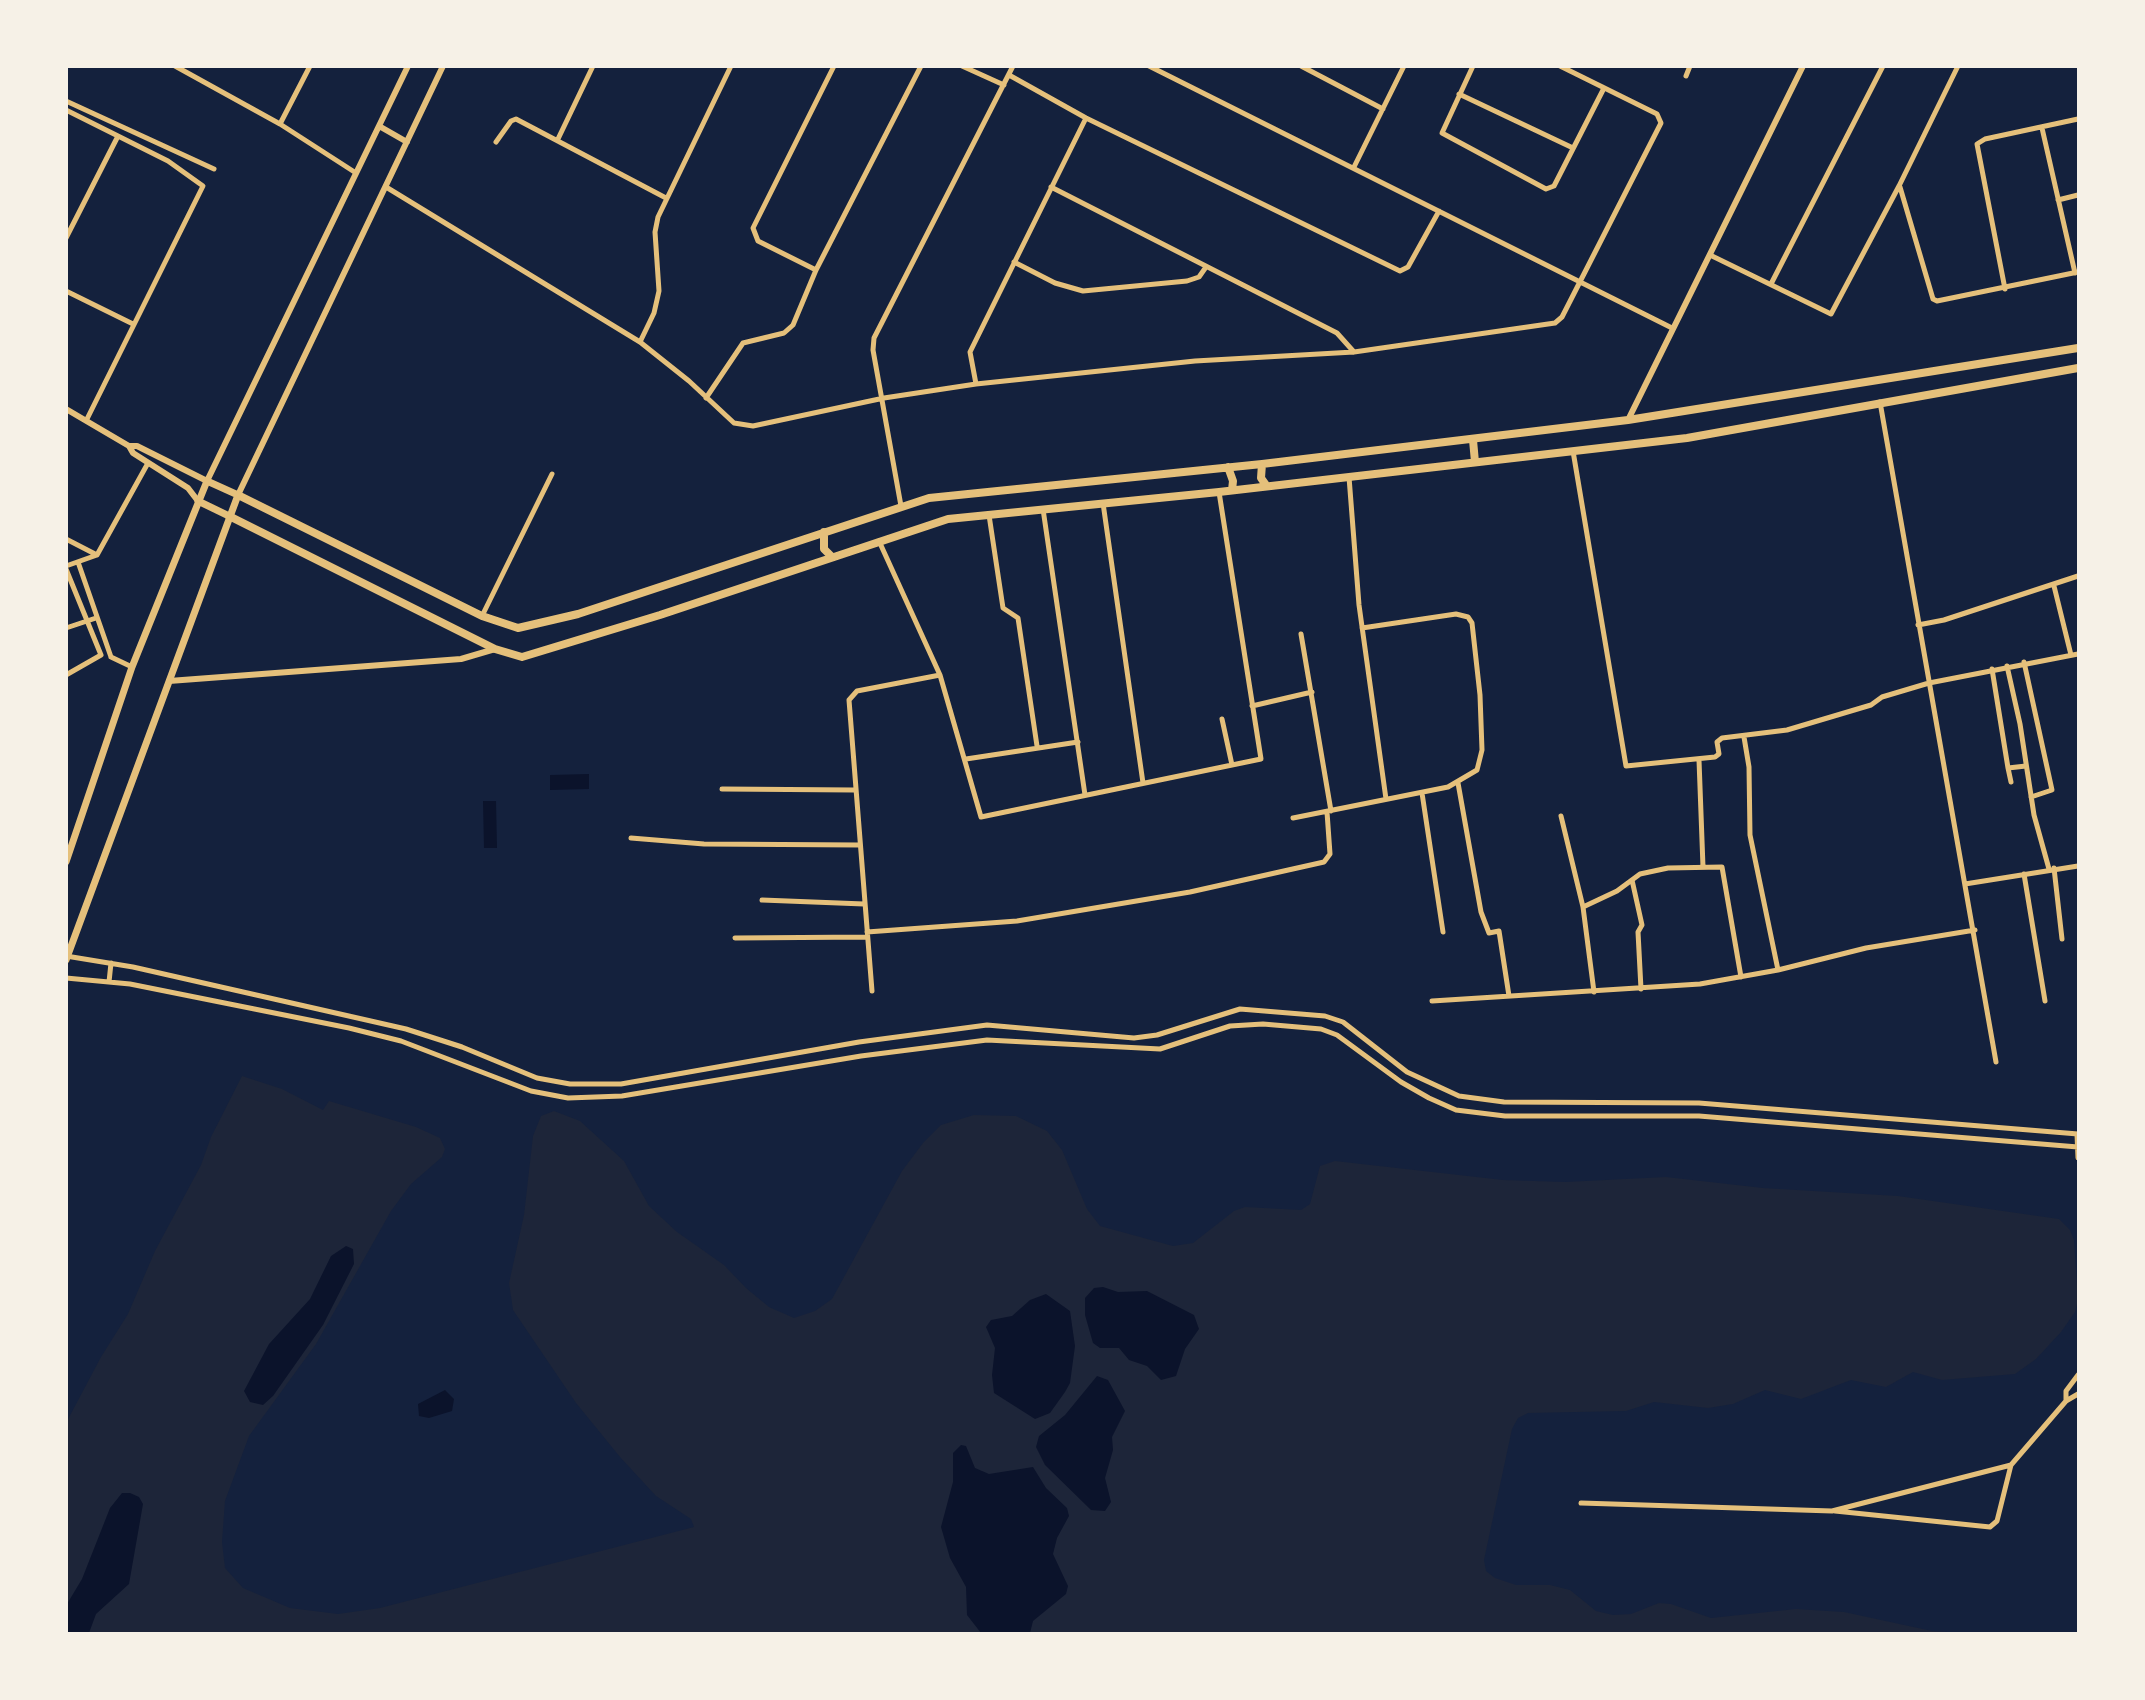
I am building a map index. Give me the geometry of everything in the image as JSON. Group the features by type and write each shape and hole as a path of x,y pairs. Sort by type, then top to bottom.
{"main road":[{"path":"66,862 132,667 207,481 482,616 517,628 579,614 929,498 1262,464 1628,420 2078,348"},
{"path":"198,501 495,649 523,657 948,519 1219,492 1711,434 2078,368"},
{"path":"1473,440 1475,462"},
{"path":"1262,464 1261,478 1266,485"},
{"path":"1228,467 1233,481 1232,490"},
{"path":"67,957 238,495"},
{"path":"824,532 824,549 832,557"},
{"path":"66,937 76,935"}],"street":[{"path":"175,66 280,124 356,173"},
{"path":"280,124 310,66"},
{"path":"129,446 137,446 207,481 408,66"},
{"path":"238,495 443,66"},
{"path":"558,139 593,66"},
{"path":"640,342 654,313 659,291 655,232 666,198 732,66"},
{"path":"816,270 758,242 753,228 834,66"},
{"path":"706,398 743,343 784,333 793,325 816,270 920,66"},
{"path":"962,66 1004,85"},
{"path":"901,506 884,398 873,350 874,338 1013,66"},
{"path":"1149,66 1672,328"},
{"path":"1301,66 1383,109"},
{"path":"1319,75 1324,66"},
{"path":"1354,167 1404,66"},
{"path":"1473,66 1443,128 1444,136 1546,189 1554,186 1603,90"},
{"path":"386,187 640,342 734,423 753,426 884,398 976,384 1195,361 1354,352 1555,323 1562,317 1661,123 1657,114 1603,90 1560,66"},
{"path":"1686,76 1690,66"},
{"path":"1628,420 1803,66"},
{"path":"1772,284 1883,66"},
{"path":"1710,255 1831,314 1899,186 1958,66"},
{"path":"1009,75 1086,118 1400,271 1408,267 1439,211"},
{"path":"1459,94 1573,148"},
{"path":"66,101 214,169"},
{"path":"66,110 168,161 203,186 88,419"},
{"path":"976,384 971,352 1086,118"},
{"path":"496,142 510,121 516,119 666,198"},
{"path":"2005,289 1977,147 1985,139 2078,119"},
{"path":"379,127 407,142"},
{"path":"1899,186 1933,299 1942,302 2077,272 2042,128"},
{"path":"66,238 118,136"},
{"path":"1051,187 1337,333 1354,352"},
{"path":"2058,200 2078,195"},
{"path":"1014,262 1055,284 1083,291 1187,281 1199,276 1206,267"},
{"path":"66,291 133,324"},
{"path":"1880,402 1928,683 1975,930 1996,1062"},
{"path":"66,409 88,419 129,446 133,453 188,488 198,501"},
{"path":"1573,451 1625,765 1699,760 1717,756 1719,740 1787,730 1871,705 1882,697 1928,683 2024,662 2078,654"},
{"path":"101,655 66,568 97,555 148,463"},
{"path":"482,616 552,474"},
{"path":"1349,477 1362,628 1386,799"},
{"path":"879,541 940,675 966,759 977,814 981,817 1258,761 1263,756 1252,706 1219,492"},
{"path":"1103,503 1143,783"},
{"path":"1042,509 1085,795"},
{"path":"989,515 1003,608 1018,618 1037,746"},
{"path":"66,539 97,555"},
{"path":"78,562 111,657"},
{"path":"1918,625 1944,620 2078,576"},
{"path":"2054,586 2071,655"},
{"path":"1293,818 1422,793 1458,783 1477,770 1482,750 1480,687 1472,623 1468,617 1456,614 1362,628"},
{"path":"66,628 96,618"},
{"path":"735,938 867,935 1017,921 1202,890 1324,862 1330,854 1329,811 1301,634"},
{"path":"169,681 461,659 495,649"},
{"path":"66,675 101,655 132,667"},
{"path":"2024,662 2052,790 2031,797"},
{"path":"2007,666 2031,797 2051,869 2062,939"},
{"path":"1992,669 2011,782"},
{"path":"872,991 854,790 849,700 853,692 940,675"},
{"path":"1252,706 1312,692"},
{"path":"1222,719 1232,765"},
{"path":"1744,737 1749,767 1750,835 1778,970"},
{"path":"966,759 1078,741"},
{"path":"1699,760 1703,866"},
{"path":"2008,768 2026,766"},
{"path":"1458,783 1481,912 1489,933 1499,931 1508,996"},
{"path":"722,789 854,790"},
{"path":"1422,793 1443,932"},
{"path":"1561,816 1583,907 1594,992"},
{"path":"631,838 704,844 859,845"},
{"path":"1583,907 1640,873 1703,866 1723,869 1741,977"},
{"path":"1965,884 2078,866"},
{"path":"2024,874 2045,1001"},
{"path":"1632,880 1642,925 1638,932 1641,989"},
{"path":"762,900 864,904"},
{"path":"1432,1001 1641,989 1741,977 1866,948 1975,930"},
{"path":"67,957 169,975 406,1029 462,1047 537,1078 569,1084 621,1084 859,1042 987,1025 1134,1038 1157,1035 1240,1009 1325,1016 1343,1022 1407,1072 1460,1096 1504,1102 1699,1103 2078,1134 2078,1158"},
{"path":"109,982 111,963"},
{"path":"165,991 169,975"},
{"path":"66,978 165,991 401,1041 531,1091 568,1098 622,1096 861,1056 987,1040 1160,1049 1230,1026 1263,1024 1321,1029 1337,1035 1401,1082 1456,1110 1505,1116 1699,1116 2078,1147"},
{"path":"2066,1401 2066,1391 2078,1375"},
{"path":"1581,1503 1832,1511 1990,1527 1997,1521 2011,1465 2066,1401 2078,1394"},
{"path":"1832,1511 2011,1465"}],"shaded area":[{"path":"589,774 589,789 550,790 550,775"},
{"path":"483,801 496,801 497,848 484,848"},
{"path":"242,1076 282,1089 323,1110 329,1101 416,1127 440,1138 445,1149 442,1157 411,1184 391,1211 316,1344 249,1436 225,1501 222,1542 225,1568 243,1588 290,1608 338,1614 380,1608 694,1527 691,1519 656,1496 620,1457 576,1403 513,1310 509,1283 524,1215 533,1136 541,1116 554,1111 580,1121 624,1161 649,1206 677,1232 724,1265 769,1307 794,1318 815,1311 832,1299 902,1171 923,1143 941,1125 974,1115 1016,1116 1047,1131 1062,1150 1087,1209 1100,1226 1173,1246 1193,1243 1234,1211 1245,1207 1301,1210 1310,1204 1320,1166 1335,1161 1503,1180 1565,1182 1666,1177 1763,1188 1898,1196 2059,1219 2070,1230 2074,1240 2078,1300 2075,1312 2061,1332 2036,1359 2015,1374 1942,1380 1913,1372 1886,1387 1851,1380 1801,1399 1765,1390 1733,1404 1708,1408 1654,1402 1626,1411 1528,1413 1518,1418 1512,1429 1484,1560 1486,1571 1495,1578 1516,1585 1550,1585 1570,1590 1596,1611 1613,1615 1631,1614 1659,1603 1671,1604 1711,1618 1796,1609 1844,1612 1932,1631 1961,1633 67,1633 66,1423 101,1357 128,1314 155,1251 201,1165 211,1137"},
{"path":"346,1246 353,1249 354,1264 323,1325 273,1396 263,1405 250,1402 244,1391 269,1344 310,1299 331,1256"},
{"path":"1103,1287 1118,1292 1147,1291 1194,1315 1199,1329 1185,1349 1176,1376 1161,1380 1147,1366 1129,1360 1119,1348 1100,1348 1093,1343 1085,1315 1085,1298 1094,1288"},
{"path":"1046,1294 1070,1311 1075,1346 1070,1383 1050,1413 1035,1419 994,1393 992,1375 995,1348 986,1327 991,1320 1012,1316 1030,1300"},
{"path":"1097,1376 1108,1380 1125,1411 1112,1437 1113,1450 1105,1478 1111,1502 1105,1511 1091,1510 1045,1465 1036,1447 1039,1436 1065,1415"},
{"path":"445,1390 454,1399 452,1411 429,1418 419,1416 418,1404"},
{"path":"961,1445 966,1446 975,1468 989,1474 1033,1467 1046,1488 1067,1508 1069,1516 1057,1538 1053,1554 1068,1586 1066,1594 1033,1621 1030,1633 981,1633 967,1615 966,1587 950,1558 941,1527 953,1482 953,1453"},
{"path":"122,1493 139,1497 143,1504 129,1584 96,1614 89,1633 67,1633 67,1604 82,1579 110,1508"}]}
